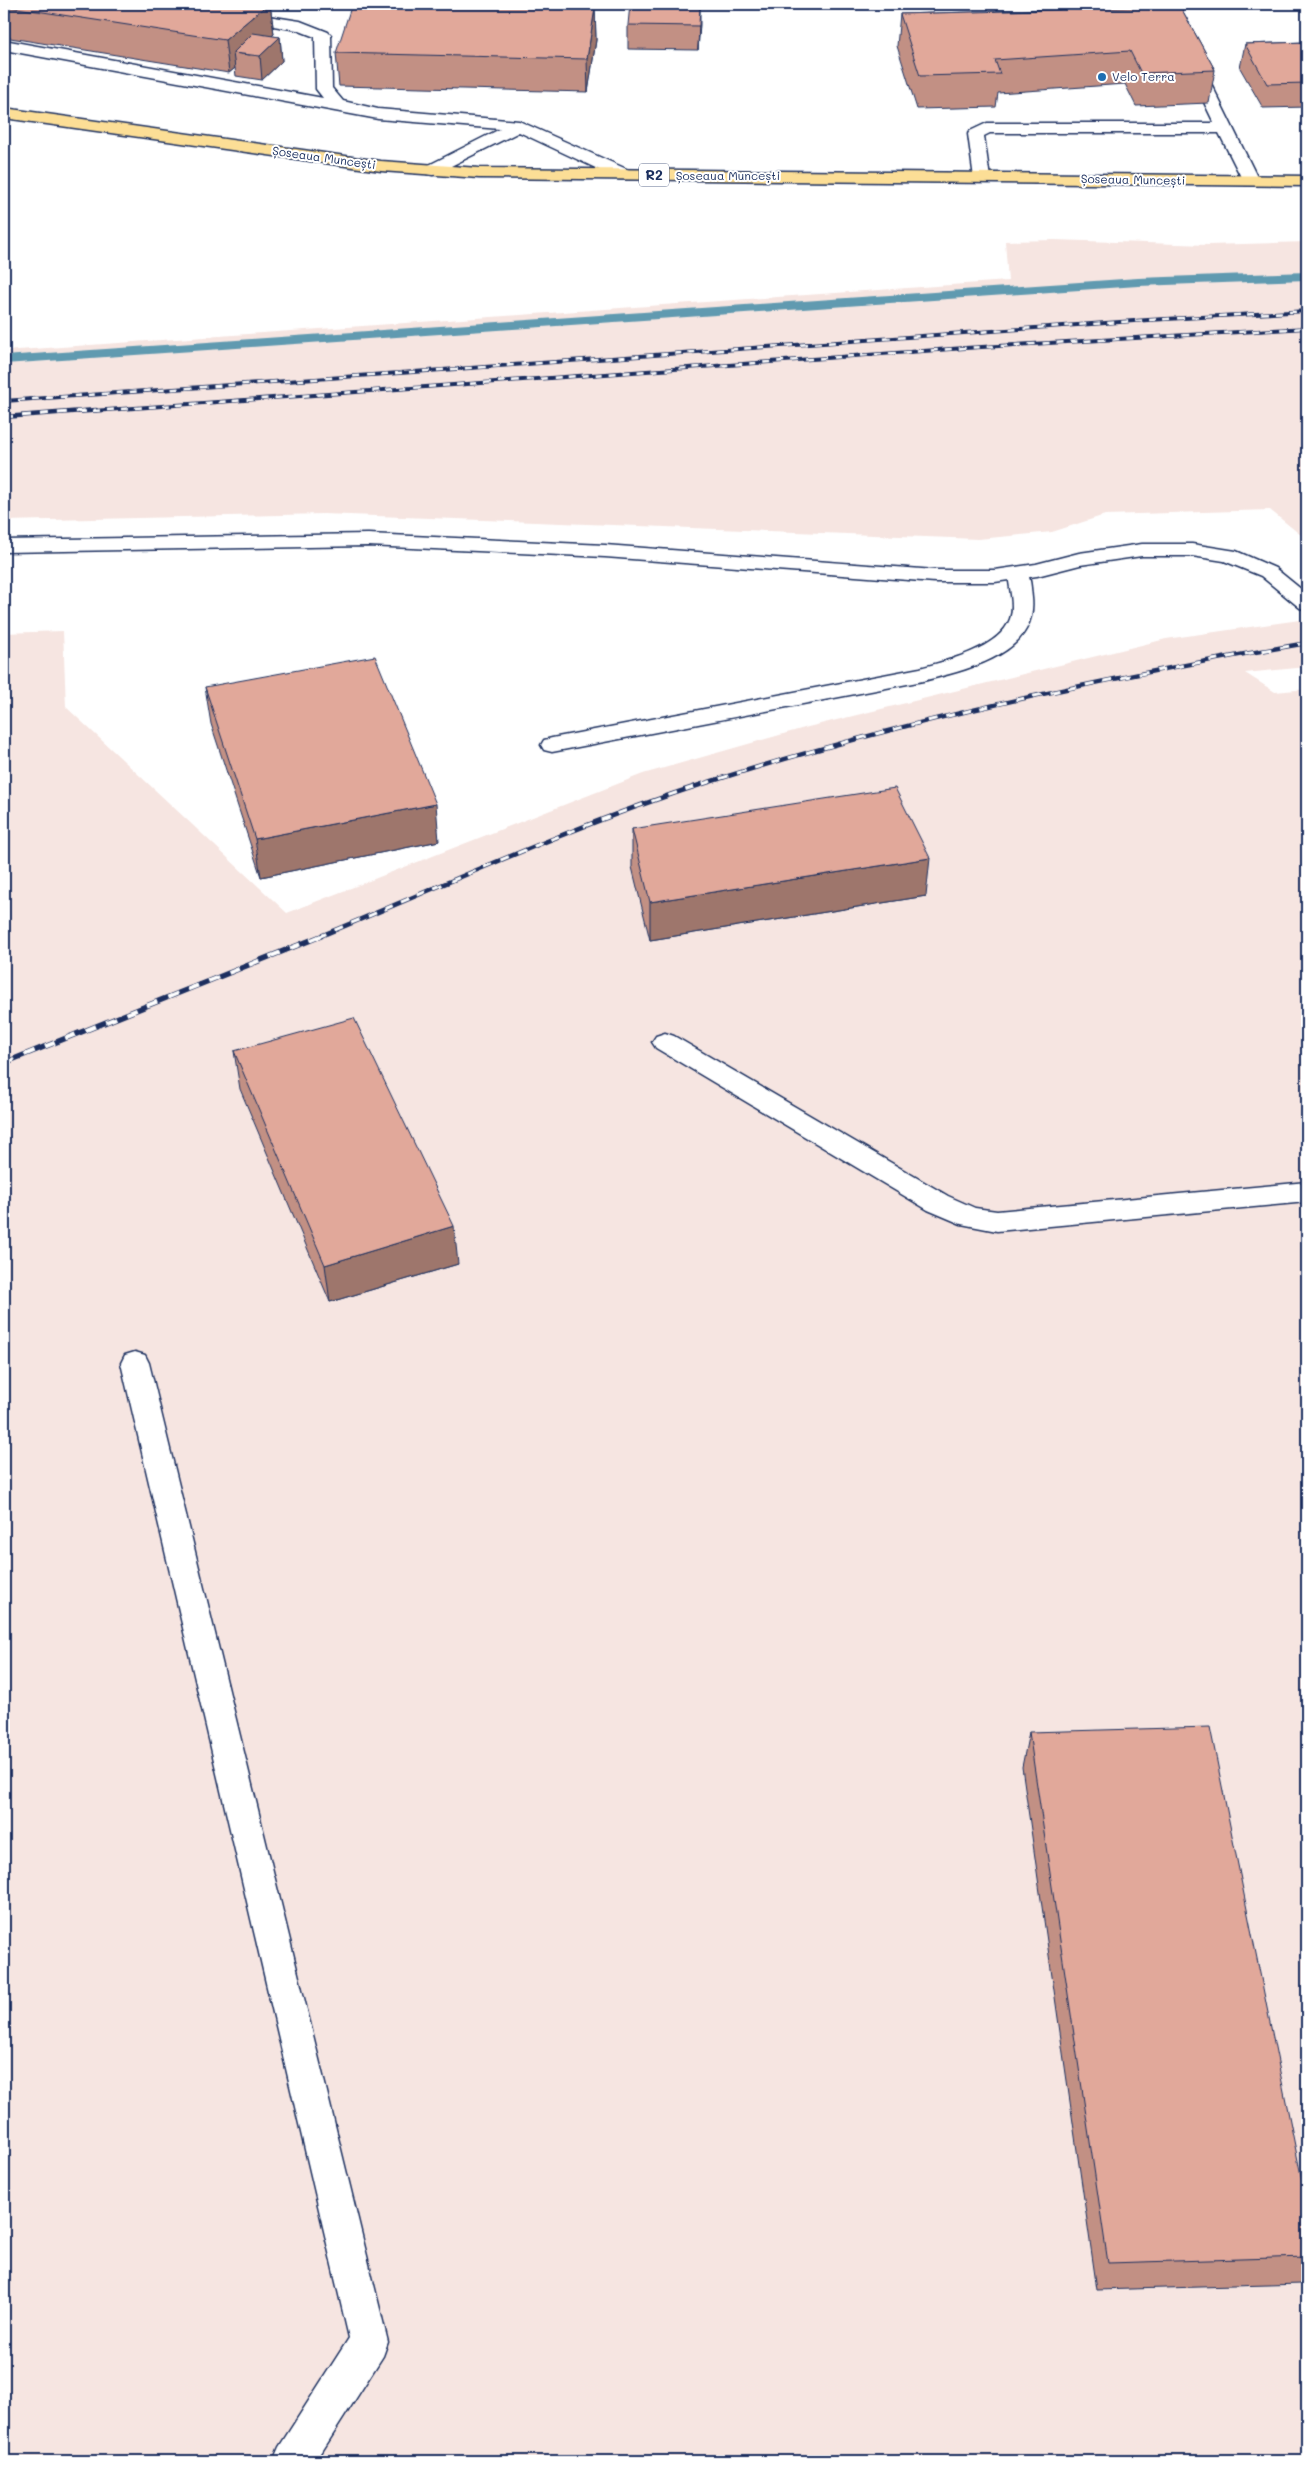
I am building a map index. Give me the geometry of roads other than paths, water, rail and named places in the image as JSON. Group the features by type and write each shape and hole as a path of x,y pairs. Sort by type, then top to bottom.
{"main road":[{"name":"Șoseaua Muncești","path":"4,113 381,166 433,170 625,175 1307,181"}],"street":[{"path":"221,14 300,26 323,35 324,89 337,105"},
{"path":"4,45 378,114 519,126 625,175"},
{"path":"1188,52 1251,181"},
{"path":"433,170 519,126"},
{"path":"982,178 976,134 987,128 1225,128"},
{"path":"4,546 368,540 605,551 935,576 995,576 1079,559 1142,550 1192,550 1230,555 1268,572 1307,604"},
{"path":"552,745 923,674 965,662 1003,645 1021,620 1018,572"},
{"path":"665,1042 938,1203 971,1217 997,1221 1307,1192"},
{"path":"135,1363 369,2342 293,2461"}],"waterway":[{"path":"4,360 1138,282 1307,276"}],"railway":[{"path":"4,401 1148,320 1307,311"},
{"path":"79,412 965,348 1307,328"},
{"path":"4,417 96,410"},
{"path":"318,937 610,816 709,782 783,760 857,739 1006,702 1231,656 1307,643"},
{"path":"4,1063 321,936"}],"place":[{"name":"Velo Terra","path":"1102,77"}]}
